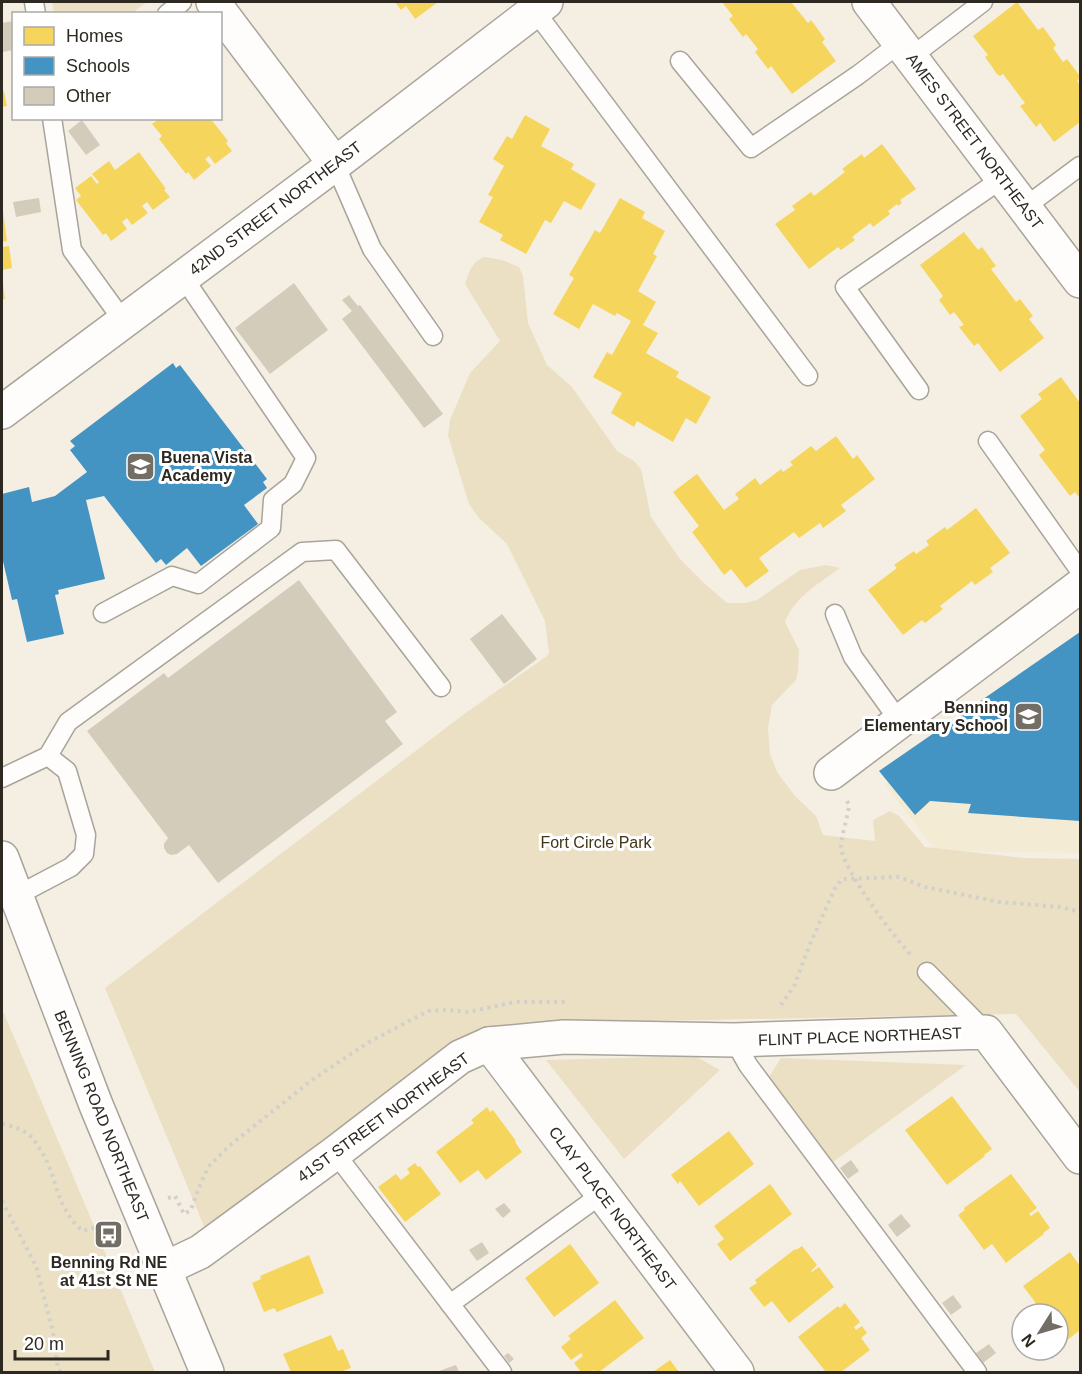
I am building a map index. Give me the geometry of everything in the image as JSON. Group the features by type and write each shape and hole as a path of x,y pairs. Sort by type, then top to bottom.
{"street":[{"name":"AMES STREET NORTHEAST","path":"869,2 1080,281"},
{"name":"42ND STREET NORTHEAST","path":"2,412 335,164 541,6"},
{"path":"222,14 335,164"},
{"path":"831,773 1080,586"},
{"name":"BENNING ROAD NORTHEAST","path":"2,858 96,1105 207,1372"},
{"path":"986,1032 1080,1157"},
{"name":"FLINT PLACE NORTHEAST","path":"744,1039 986,1032"},
{"name":"41ST STREET NORTHEAST","path":"164,1269 200,1252 335,1153 459,1057 489,1044 564,1037 744,1039"},
{"name":"CLAY PLACE NORTHEAST","path":"489,1044 737,1372"}],"lane":[{"path":"170,12 182,2"},
{"path":"680,60 751,148 858,75 906,50 983,2"},
{"path":"541,6 808,376"},
{"path":"51,120 72,250 124,322"},
{"path":"335,164 372,249 433,336"},
{"path":"1025,207 1080,166"},
{"path":"919,390 845,287 1003,178"},
{"path":"103,613 172,576 198,585 271,528 273,500 293,484 306,458 183,277"},
{"path":"988,441 1080,571"},
{"path":"2,778 48,756 68,722 302,552 336,549 441,687"},
{"path":"835,614 853,657 900,722"},
{"path":"16,896 71,867 84,854 86,836 68,771 48,756"},
{"path":"927,972 986,1032"},
{"path":"744,1039 748,1065 977,1372"},
{"path":"335,1153 502,1372"},
{"path":"450,1304 602,1194"}],"path":[{"path":"831,773 849,805 841,848 855,880 900,944 927,972"},
{"path":"744,1039 770,1022 794,986 835,888 842,879 899,877 925,887 999,902 1061,907 1080,912"},
{"path":"2,1124 18,1128 30,1135 48,1164 62,1205 76,1225 83,1231 100,1226"},
{"path":"165,1200 175,1196 184,1214"},
{"path":"2,1202 36,1266 53,1332 58,1370 61,1372"}],"shaded area":[{"name":"Benning Elementary School","path":"1080,640 1080,853 936,851 885,785"}],"green space":[{"path":"52,2 147,2 133,12 54,12"},
{"name":"Fort Circle Park","path":"485,257 502,260 519,267 523,276 528,323 547,365 572,387 617,451 634,461 641,469 651,517 680,559 704,583 727,603 746,603 757,600 800,570 826,565 840,568 801,598 789,613 785,622 799,650 798,671 796,680 772,705 768,728 770,754 777,772 795,796 816,816 823,835 875,841 873,820 890,811 899,816 925,847 1024,858 1080,859 1080,1092 1016,1014 550,1023 467,1036 206,1231 105,988 464,714 549,653 545,621 507,544 479,518 469,504 448,436 450,420 470,373 500,341 465,284 474,264"},
{"path":"2,1009 71,1171 155,1372 2,1372"},
{"path":"695,1056 720,1070 624,1159 546,1060"},
{"path":"781,1058 966,1065 833,1162 769,1077"}],"building: Homes":[{"path":"395,2 438,2 415,19 406,6 401,10"},
{"path":"722,2 791,2 808,23 811,20 825,39 822,42 836,61 792,94 771,66 768,69 755,52 758,49 746,34 743,37 729,19 733,16"},
{"path":"1017,2 1038,30 1043,27 1056,45 1053,48 1063,62 1067,59 1080,76 1077,81 1080,85 1080,122 1054,142 1040,123 1036,127 1020,106 1025,103 1003,74 1000,76 997,74 985,57 988,55 973,36"},
{"path":"2,91 4,91 7,106 2,107"},
{"path":"525,115 550,129 541,146 574,164 571,169 596,184 581,210 564,201 551,223 545,220 526,254 500,240 503,235 479,222 493,197 488,195 504,166 493,159 507,136 512,139"},
{"path":"157,120 212,120 228,141 226,143 232,151 215,164 209,156 205,159 211,166 194,180 188,172 186,174 159,139 162,136 152,124"},
{"path":"882,144 916,189 900,200 902,203 888,211 890,214 873,227 870,223 852,237 855,240 841,250 838,247 809,269 775,224 795,210 792,206 811,192 814,196 845,172 842,169 862,154 864,158"},
{"path":"139,152 170,197 153,210 147,202 142,206 148,213 132,225 127,218 122,222 127,229 111,241 106,233 103,235 76,200 81,196 75,188 91,176 97,184 99,182 92,174 109,161 115,170"},
{"path":"620,198 645,212 642,218 665,231 653,254 657,256 638,291 656,302 643,325 658,333 646,353 679,372 676,377 711,397 696,424 686,418 673,442 637,421 634,427 611,413 622,393 593,377 607,352 612,355 631,321 617,313 615,316 593,304 579,329 553,314 574,278 569,275 595,230 600,233"},
{"path":"2,212 7,241 2,242"},
{"path":"964,232 978,250 982,247 996,266 991,269 1016,302 1020,299 1033,316 1029,319 1044,338 1000,372 978,343 974,346 959,327 964,325 954,312 950,315 939,300 943,296 920,265"},
{"path":"9,246 12,268 2,270 2,247"},
{"path":"2,283 5,299 2,300"},
{"path":"1061,377 1080,403 1080,498 1075,492 1070,496 1039,455 1045,450 1020,416 1042,399 1038,394"},
{"path":"836,436 853,459 857,455 875,479 841,505 846,511 823,528 820,523 799,538 794,532 759,558 769,571 746,588 731,569 724,575 692,532 699,526 673,492 697,474 724,510 739,499 735,494 755,478 760,485 781,469 783,472 793,465 790,462 811,446 816,451"},
{"path":"976,508 1010,553 990,568 993,572 975,585 972,581 940,606 943,609 925,623 922,620 903,635 868,590 897,568 894,565 914,551 916,554 929,545 926,541 945,527 947,530"},
{"path":"952,1096 992,1149 947,1185 905,1130"},
{"path":"487,1107 490,1112 493,1110 522,1152 486,1180 478,1170 460,1183 436,1152 474,1123 471,1120"},
{"path":"729,1131 754,1164 699,1206 680,1181 678,1184 671,1175"},
{"path":"415,1163 418,1167 420,1166 441,1194 405,1222 378,1187 396,1174 401,1180 410,1173 407,1169"},
{"path":"1011,1174 1037,1208 1029,1214 1031,1216 1038,1211 1050,1228 1006,1263 992,1244 984,1250 958,1215 965,1210 964,1208"},
{"path":"770,1184 792,1214 730,1261 717,1244 724,1239 714,1226"},
{"path":"570,1244 599,1283 554,1317 525,1278"},
{"path":"802,1246 817,1265 811,1271 819,1267 834,1287 789,1323 772,1301 764,1307 749,1288 757,1283 755,1280"},
{"path":"1070,1252 1080,1266 1080,1330 1070,1338 1070,1302 1035,1302 1023,1286"},
{"path":"309,1255 324,1293 277,1312 274,1308 264,1312 252,1283 261,1279 260,1276"},
{"path":"615,1300 644,1338 599,1372 594,1370 581,1372 574,1363 583,1356 581,1353 571,1360 561,1347 571,1339 568,1336"},
{"path":"845,1303 860,1322 854,1327 856,1330 862,1326 867,1333 861,1338 870,1350 841,1372 826,1372 798,1337"},
{"path":"331,1335 338,1351 343,1349 351,1368 340,1372 291,1372 283,1354"},
{"path":"670,1360 679,1372 653,1372"}],"building: Schools":[{"path":"173,363 176,368 180,365 267,479 263,482 267,488 244,505 258,524 201,566 187,548 166,565 161,559 156,563 104,496 86,500 105,579 58,590 59,594 55,595 64,634 27,642 17,599 12,600 2,557 2,494 29,487 32,502 55,496 87,472 70,450 75,446 70,441"},
{"name":"Benning Elementary School","path":"1080,632 1080,821 968,813 971,804 930,801 915,815 879,771"}],"building: Other":[{"path":"12,21 12,50 2,52 2,23"},
{"path":"82,120 100,145 86,155 68,131"},
{"path":"39,198 41,212 16,217 13,202"},
{"path":"294,283 328,330 270,374 235,328"},
{"path":"349,295 358,306 360,305 443,414 424,428 342,319 352,311 342,300"},
{"path":"299,580 397,712 385,721 403,744 218,883 189,845 177,854 167,853 164,844 168,838 87,731 164,673 168,678"},
{"path":"502,614 537,659 504,684 470,639"},
{"path":"851,1160 859,1171 848,1179 840,1168"},
{"path":"504,1203 511,1211 503,1218 495,1209"},
{"path":"901,1214 911,1226 897,1237 888,1225"},
{"path":"482,1242 489,1253 477,1261 469,1250"},
{"path":"953,1295 962,1307 951,1315 942,1303"},
{"path":"989,1344 996,1353 983,1363 976,1353"},
{"path":"508,1353 514,1359 509,1363 504,1356"},
{"path":"456,1365 459,1372 436,1372"}],"place":[{"name":"Buena Vista Academy","path":"140,466"},
{"name":"Benning Elementary School","path":"1029,716"},
{"name":"Benning Rd NE at 41st St NE","path":"109,1234"}]}
